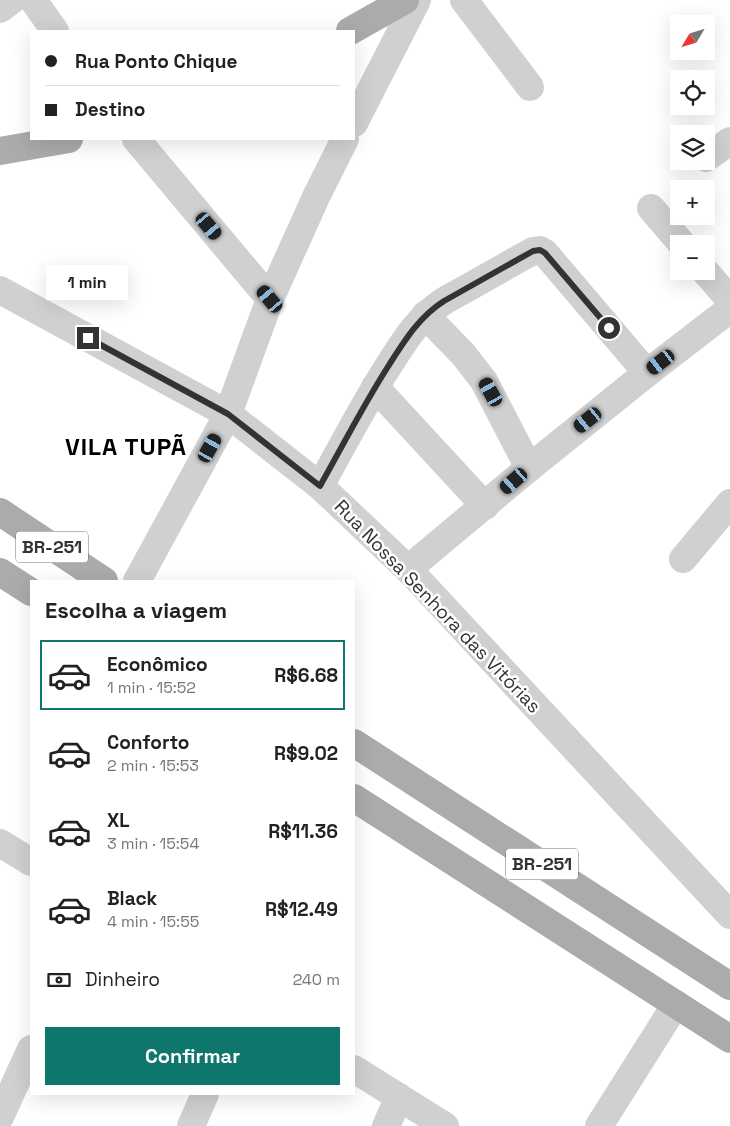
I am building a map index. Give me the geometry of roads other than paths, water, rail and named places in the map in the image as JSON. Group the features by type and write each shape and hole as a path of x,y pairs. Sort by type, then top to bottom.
{"main road":[{"path":"352,30 405,0"},
{"path":"0,151 63,140"},
{"name":"BR-251","path":"0,512 102,580"},
{"name":"BR-251","path":"0,572 30,591"},
{"name":"BR-251","path":"355,744 730,986"},
{"name":"BR-251","path":"355,799 730,1039"}],"street":[{"path":"0,9 12,0"},
{"path":"33,0 54,30"},
{"path":"355,120 417,0"},
{"path":"464,0 530,87"},
{"path":"137,140 270,299"},
{"path":"138,580 228,414 270,299 316,197 345,140"},
{"path":"715,152 730,141"},
{"path":"651,208 674,235"},
{"path":"320,486 375,387 410,332 425,315 452,296 533,251 540,250 545,253 647,373"},
{"path":"713,280 730,300"},
{"name":"Rua Nossa Senhora das Vitórias","path":"0,290 228,414 320,486 408,569 725,901"},
{"path":"408,569 529,468 730,309"},
{"path":"425,315 463,354 484,381 529,468"},
{"path":"375,387 485,506"},
{"path":"683,558 730,503"},
{"path":"0,843 30,861"},
{"path":"599,1126 676,1004"},
{"path":"0,1117 30,1051"},
{"path":"355,1070 445,1126"},
{"path":"191,1126 205,1095"},
{"path":"386,1126 399,1097"}],"district":[{"name":"VILA TUPÃ","path":"126,447"}]}
